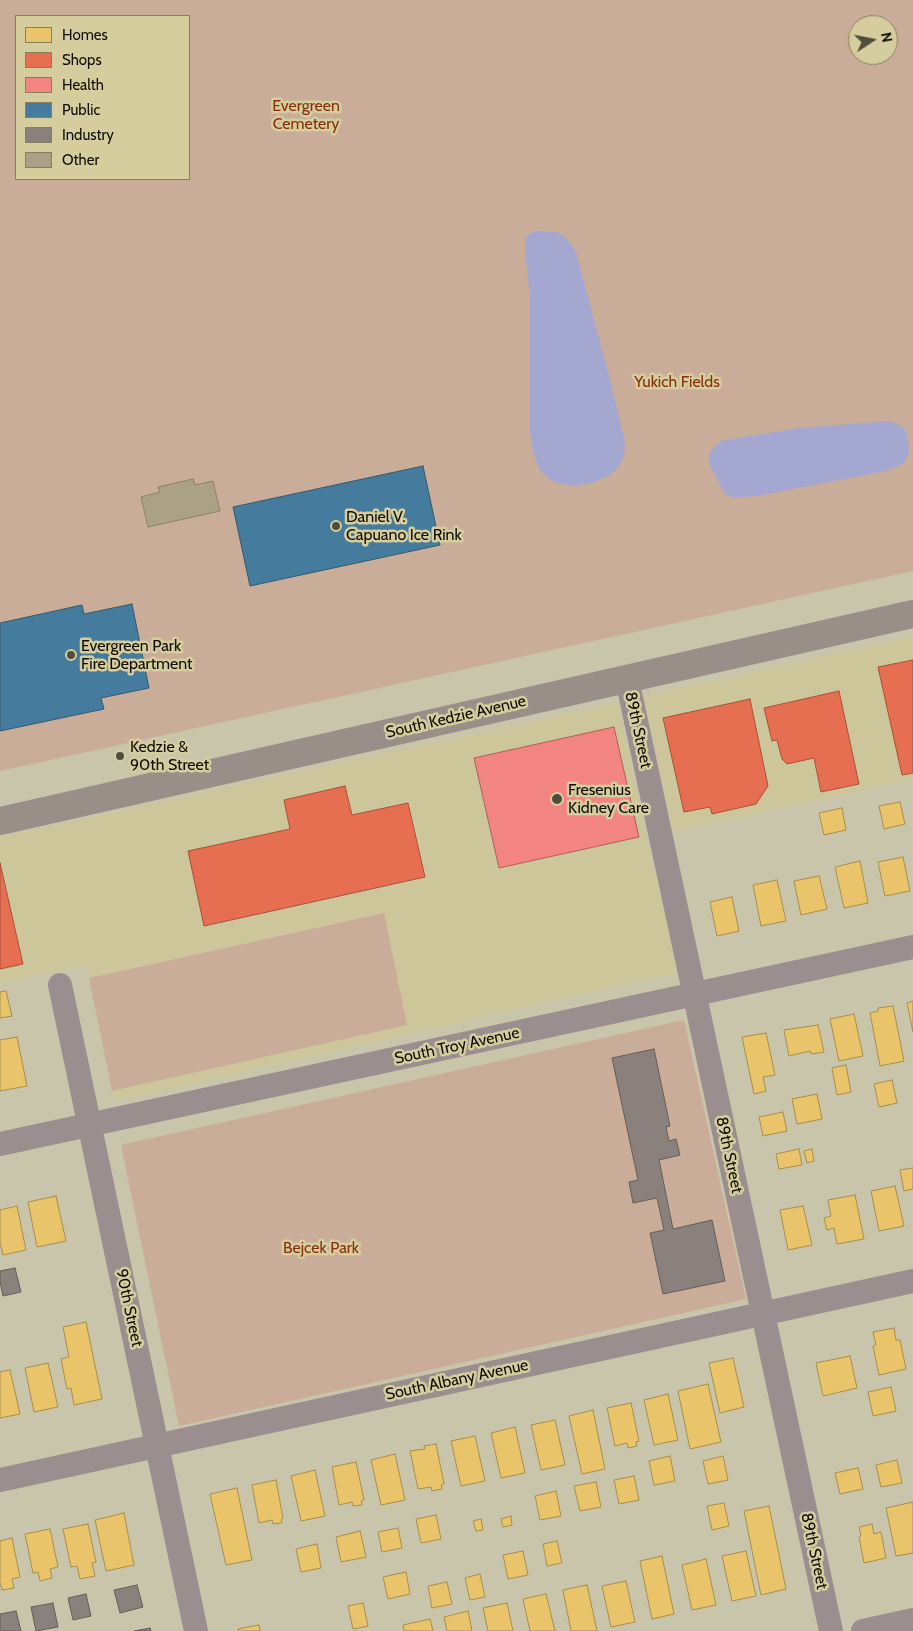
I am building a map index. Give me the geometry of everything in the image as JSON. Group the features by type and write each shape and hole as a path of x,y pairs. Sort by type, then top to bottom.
{"main road":[{"name":"South Kedzie Avenue","path":"0,821 913,614"}],"street":[{"name":"89th Street","path":"627,679 831,1631"},
{"name":"South Troy Avenue","path":"0,1144 913,947"},
{"name":"90th Street","path":"60,986 196,1631"},
{"name":"South Albany Avenue","path":"0,1480 913,1281"},
{"path":"863,1631 913,1620"}],"shaded area":[{"path":"913,636 913,779 673,832 644,696"},
{"path":"617,703 677,973 114,1101 86,965 0,983 0,837"}],"green space":[{"name":"Yukich Fields","path":"0,0 913,0 913,571 0,771"},
{"path":"384,913 407,1025 112,1091 89,978"},
{"name":"Bejcek Park","path":"684,1020 746,1299 179,1426 121,1145"}],"water":[{"path":"532,232 560,233 568,240 576,252 625,443 624,456 619,466 610,475 592,483 572,486 556,483 539,469 533,453 530,433 530,298 525,238"},
{"path":"890,421 905,429 909,453 904,463 881,472 757,496 734,498 725,494 710,466 709,455 713,448 721,441 799,428"}],"building: Homes":[{"path":"900,802 905,824 884,829 879,806"},
{"path":"842,808 846,830 824,835 819,813"},
{"path":"903,857 910,891 885,896 878,862"},
{"path":"860,861 868,903 844,908 835,867"},
{"path":"819,876 827,909 801,915 794,881"},
{"path":"777,880 786,921 761,926 753,885"},
{"path":"732,897 739,931 717,936 710,902"},
{"path":"6,991 12,1016 0,1018 0,992"},
{"path":"913,1001 913,1032 907,1003"},
{"path":"893,1006 904,1061 880,1066 870,1013 878,1011 878,1008"},
{"path":"854,1014 863,1056 839,1061 830,1019"},
{"path":"818,1025 824,1052 811,1054 810,1051 789,1056 784,1030"},
{"path":"766,1033 775,1075 763,1077 766,1091 754,1094 742,1037"},
{"path":"17,1037 27,1086 0,1091 0,1040"},
{"path":"846,1065 851,1092 837,1095 832,1068"},
{"path":"892,1080 897,1103 879,1107 874,1084"},
{"path":"817,1094 822,1119 797,1124 792,1099"},
{"path":"783,1112 787,1131 763,1136 759,1117"},
{"path":"799,1149 802,1165 779,1169 776,1154"},
{"path":"812,1149 814,1161 807,1163 804,1151"},
{"path":"913,1168 913,1189 904,1191 900,1170"},
{"path":"895,1186 904,1226 879,1231 871,1191"},
{"path":"855,1195 864,1239 837,1244 834,1228 827,1230 824,1218 831,1216 828,1200"},
{"path":"56,1196 66,1241 37,1247 28,1202"},
{"path":"17,1206 26,1250 3,1255 0,1242 0,1210"},
{"path":"803,1206 812,1245 788,1250 780,1210"},
{"path":"86,1322 102,1399 74,1405 71,1388 67,1389 61,1359 69,1357 63,1327"},
{"path":"894,1328 896,1340 900,1340 906,1369 879,1375 873,1346 876,1345 873,1332"},
{"path":"850,1356 857,1388 823,1396 816,1363"},
{"path":"733,1358 744,1407 720,1413 709,1363"},
{"path":"48,1363 58,1407 34,1412 25,1368"},
{"path":"10,1370 20,1414 0,1418 0,1372"},
{"path":"708,1384 721,1442 690,1449 678,1391"},
{"path":"891,1387 896,1411 873,1416 868,1392"},
{"path":"668,1394 678,1440 654,1445 644,1400"},
{"path":"631,1403 639,1441 636,1442 637,1446 628,1448 627,1443 615,1446 607,1408"},
{"path":"593,1410 605,1469 582,1474 569,1416"},
{"path":"555,1420 565,1465 541,1470 531,1425"},
{"path":"515,1427 525,1473 501,1478 491,1433"},
{"path":"475,1436 485,1481 461,1486 451,1441"},
{"path":"436,1444 444,1484 441,1485 442,1489 432,1491 431,1487 418,1489 410,1451 425,1449 424,1446"},
{"path":"395,1454 405,1500 381,1505 371,1460"},
{"path":"670,1456 675,1481 654,1485 649,1461"},
{"path":"723,1456 728,1480 708,1484 703,1461"},
{"path":"897,1460 902,1483 881,1487 876,1465"},
{"path":"356,1462 364,1500 361,1501 362,1505 353,1506 352,1502 339,1505 332,1467"},
{"path":"858,1468 863,1489 840,1494 835,1473"},
{"path":"315,1470 325,1516 301,1521 291,1476"},
{"path":"634,1476 639,1500 619,1504 614,1480"},
{"path":"276,1480 283,1518 281,1519 282,1523 273,1524 272,1520 259,1523 252,1485"},
{"path":"596,1482 601,1507 580,1511 574,1486"},
{"path":"237,1488 252,1560 226,1565 210,1494"},
{"path":"556,1491 561,1516 540,1520 535,1496"},
{"path":"913,1502 913,1553 896,1556 886,1508"},
{"path":"724,1503 729,1526 712,1530 707,1506"},
{"path":"769,1506 786,1589 761,1595 744,1511"},
{"path":"124,1513 134,1565 106,1571 95,1520"},
{"path":"436,1515 441,1539 421,1543 416,1519"},
{"path":"511,1516 512,1525 503,1527 501,1519"},
{"path":"481,1519 483,1530 476,1531 473,1521"},
{"path":"88,1524 96,1562 92,1563 95,1576 80,1579 77,1566 71,1567 63,1529"},
{"path":"872,1524 874,1534 881,1532 886,1558 864,1563 859,1527"},
{"path":"398,1528 402,1548 382,1552 378,1532"},
{"path":"50,1529 58,1567 50,1569 52,1578 40,1581 38,1572 33,1573 25,1534"},
{"path":"360,1531 366,1557 341,1562 336,1537"},
{"path":"12,1538 20,1577 12,1579 14,1588 2,1590 0,1582 0,1541"},
{"path":"557,1541 562,1563 547,1566 543,1544"},
{"path":"317,1544 321,1568 301,1572 296,1549"},
{"path":"523,1551 528,1575 508,1579 503,1555"},
{"path":"746,1551 756,1596 732,1601 722,1556"},
{"path":"662,1556 674,1614 652,1619 640,1561"},
{"path":"706,1559 716,1605 692,1610 682,1565"},
{"path":"406,1572 410,1594 388,1599 383,1577"},
{"path":"480,1574 485,1597 470,1600 465,1578"},
{"path":"626,1581 635,1622 611,1627 602,1586"},
{"path":"447,1582 452,1604 432,1608 428,1586"},
{"path":"587,1585 597,1631 571,1631 563,1590"},
{"path":"546,1594 555,1631 530,1631 523,1599"},
{"path":"363,1603 368,1626 353,1629 348,1606"},
{"path":"507,1603 513,1631 488,1631 483,1608"},
{"path":"468,1611 472,1631 447,1631 444,1617"},
{"path":"430,1619 433,1631 404,1631 403,1625"},
{"path":"259,1625 260,1631 238,1631 238,1629"}],"building: Shops":[{"path":"913,660 913,773 902,775 878,667"},
{"path":"839,691 859,784 821,792 814,758 787,764 782,759 777,740 772,741 764,708"},
{"path":"750,699 768,786 756,804 712,814 710,807 684,812 663,718"},
{"path":"345,786 352,815 408,803 425,877 204,926 188,851 290,829 284,800"},
{"path":"0,863 23,964 0,969"}],"building: Health":[{"name":"Fresenius Kidney Care","path":"614,727 639,837 499,868 474,758"}],"building: Public":[{"name":"Daniel V. Capuano Ice Rink","path":"423,466 440,545 250,586 233,507"},
{"name":"Evergreen Park Fire Department","path":"132,604 149,688 101,698 104,709 0,731 0,623 82,605 84,614"}],"building: Industry":[{"path":"654,1049 670,1126 666,1127 669,1141 676,1139 680,1155 659,1160 673,1229 712,1220 725,1281 663,1294 650,1233 664,1230 657,1198 633,1203 629,1182 638,1180 612,1058"},
{"path":"15,1268 21,1292 3,1296 0,1271"},
{"path":"137,1585 143,1607 120,1613 114,1590"},
{"path":"86,1594 91,1616 73,1620 68,1598"},
{"path":"53,1603 58,1627 36,1631 31,1607"},
{"path":"16,1611 21,1631 0,1631 0,1614"},
{"path":"150,1628 151,1631 134,1631"}],"building: Other":[{"path":"193,479 195,485 213,481 220,511 148,527 141,497 160,492 158,487"}],"place":[{"name":"Daniel V. Capuano Ice Rink","path":"336,526"},
{"name":"Evergreen Park Fire Department","path":"71,655"},
{"name":"Kedzie & 90th Street","path":"120,756"},
{"name":"Fresenius Kidney Care","path":"557,799"}],"park label":[{"name":"Evergreen Cemetery","path":"306,115"}]}
